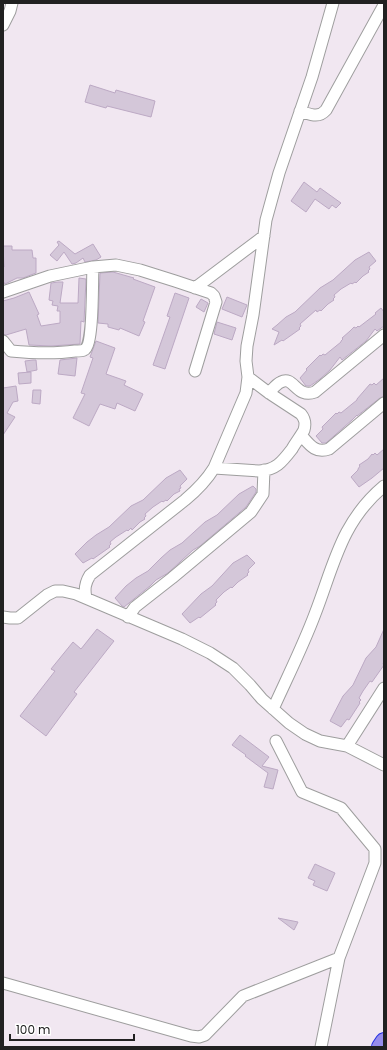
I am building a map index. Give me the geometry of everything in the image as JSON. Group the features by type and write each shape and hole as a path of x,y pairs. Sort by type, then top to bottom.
{"highway":[{"path":"380,1047 384,1041"}],"street":[{"path":"3,25 12,3"},
{"path":"86,598 85,586 90,575 199,489 208,478 214,468 243,401 246,393 248,377 246,361 247,346 253,315 266,220 274,189 333,3"},
{"path":"300,111 316,116 324,112 384,5"},
{"path":"195,288 264,236"},
{"path":"3,292 50,276 93,267 116,265 175,281 212,294 216,302 195,370"},
{"path":"3,341 11,351 36,353 84,350 87,347 90,336 93,267"},
{"path":"269,393 280,382 285,380 290,382 305,394 315,392 384,336"},
{"path":"214,468 264,470 275,467 284,460 304,430 305,424 301,414 248,377"},
{"path":"301,435 316,450 325,451 384,403"},
{"path":"128,617 134,607 172,578 251,512 263,494 264,470"},
{"path":"273,709 315,614 340,543 356,515 384,486"},
{"path":"3,617 18,618 47,595 55,591 76,594 182,639 216,657 233,668 262,699 289,723 320,741 347,746 384,765"},
{"path":"347,746 384,688"},
{"path":"276,741 302,792 341,808 375,849 375,863 339,958 321,1047"},
{"path":"3,983 198,1037 205,1035 243,996 339,958"}],"building":[{"path":"90,85 115,93 116,90 155,101 151,117 85,102"},
{"path":"304,182 317,192 320,188 341,203 336,208 332,205 329,209 315,199 306,212 291,201"},
{"path":"59,241 75,254 93,244 101,257 96,260 85,262 83,258 72,264 64,252 57,261 50,255 59,245 57,242"},
{"path":"3,246 12,246 12,250 32,250 33,258 36,258 36,273 23,278 17,278 5,284 3,281"},
{"path":"369,252 376,261 369,267 369,272 356,283 351,283 341,289 334,295 334,300 321,311 320,310 317,312 316,310 300,324 300,329 283,341 282,340 274,345 279,332 272,329 286,317 295,312 320,288 333,280 355,260"},
{"path":"113,272 134,278 133,279 155,287 143,321 145,322 139,336 120,328 119,330 108,327 108,324 98,323 100,273"},
{"path":"79,278 86,279 84,322 81,321 80,344 51,346 29,345 26,329 6,335 3,334 3,301 29,292 39,314 37,315 41,326 60,323 60,311 57,311 58,306 52,305 53,301 49,300 51,283 63,282 60,303 78,303"},
{"path":"175,293 189,298 165,369 153,365 170,317 167,316"},
{"path":"227,297 247,305 242,317 222,309"},
{"path":"201,299 208,303 204,312 196,307"},
{"path":"381,308 384,312 384,326 377,331 375,329 366,341 342,360 340,357 330,370 320,379 310,386 306,386 300,378 307,370 306,369 320,355 325,355 341,342 343,339 342,338 354,327 359,327 376,314 375,313"},
{"path":"217,322 236,328 232,340 214,334"},
{"path":"96,341 115,348 106,374 126,381 124,385 143,394 135,411 117,403 115,409 100,404 89,426 73,418 85,394 81,393 93,358 90,357"},
{"path":"77,358 75,376 58,374 60,360"},
{"path":"36,360 37,370 27,372 25,361"},
{"path":"31,372 31,383 19,384 18,373"},
{"path":"384,378 384,396 357,415 326,443 322,443 316,436 323,429 322,427 336,413 341,413 357,400 370,384 372,385 374,383 376,385"},
{"path":"16,386 18,401 13,402 7,413 15,417 3,435 3,388"},
{"path":"33,390 41,390 40,404 32,403"},
{"path":"384,449 384,468 359,487 351,477 358,470 359,465 368,459 372,454 373,455 375,453 377,455"},
{"path":"180,470 187,479 180,486 180,491 174,494 167,501 162,501 153,507 145,514 145,519 132,530 131,528 116,537 110,542 110,547 93,559 92,558 83,563 75,554 87,542 109,527 131,506 143,500 166,478"},
{"path":"253,486 256,489 256,492 246,507 200,546 193,550 168,573 156,580 124,607 115,598 126,586 148,571 170,550 182,543 205,522 217,515 239,494"},
{"path":"247,555 255,563 248,570 248,575 232,588 231,587 224,592 216,600 216,605 200,618 199,617 190,623 182,614 201,594 212,586 233,563"},
{"path":"97,629 114,641 74,692 77,694 46,736 20,716 55,671 51,669 73,642 81,649"},
{"path":"384,629 384,665 372,682 370,681 363,691 359,698 361,700 359,702 360,703 349,720 347,719 341,727 330,721 343,696 353,685 366,658 376,647"},
{"path":"240,735 269,757 262,766 278,770 273,789 264,787 268,773 232,745"},
{"path":"315,864 335,873 327,891 313,885 315,881 308,878"},
{"path":"278,918 298,922 294,930"}]}
